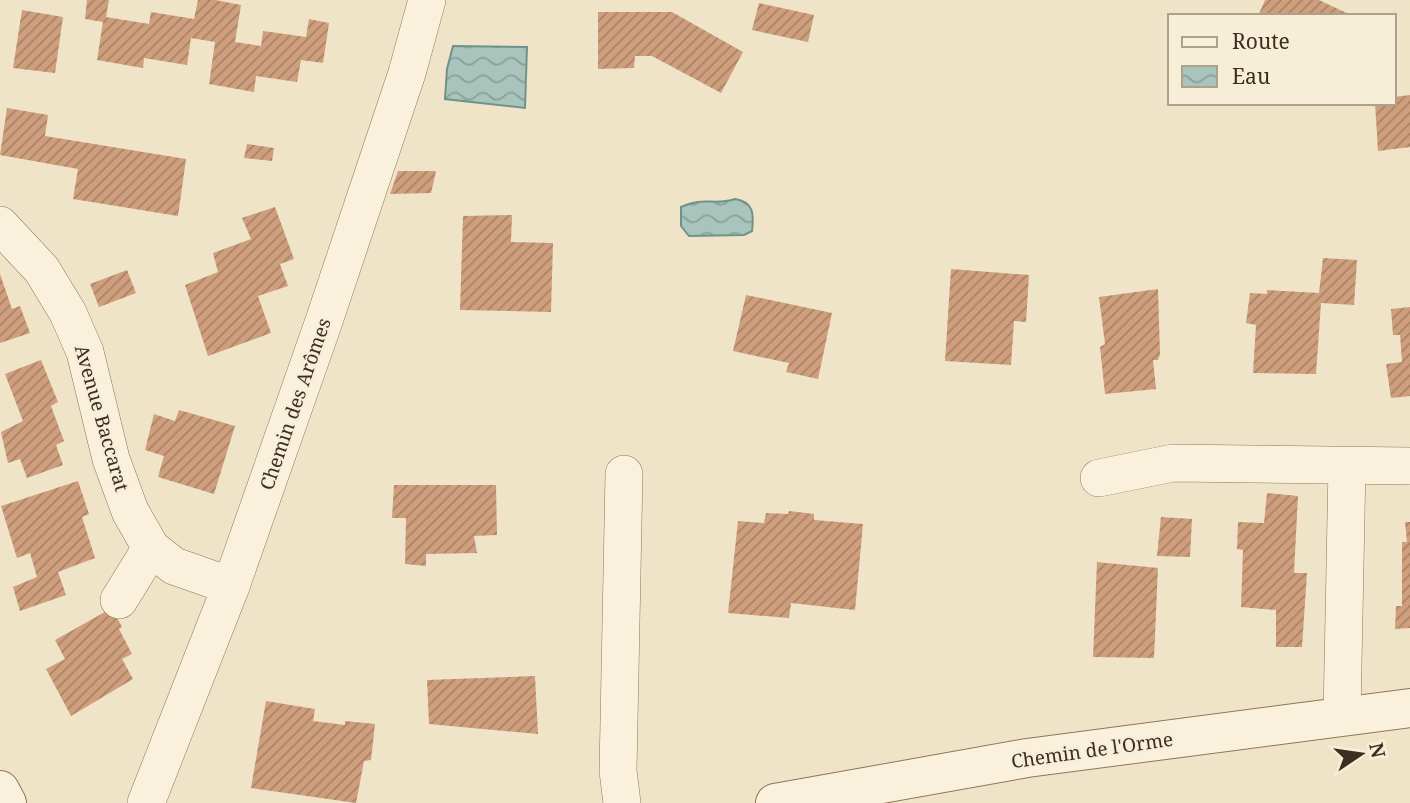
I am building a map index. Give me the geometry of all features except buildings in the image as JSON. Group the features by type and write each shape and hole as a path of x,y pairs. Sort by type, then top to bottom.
{"street":[{"name":"Chemin des Arômes","path":"146,803 231,586 329,308 407,73 427,0"},
{"name":"Avenue Baccarat","path":"0,225 42,270 68,313 85,352 111,459 130,511 151,548 174,566 231,586"},
{"path":"1099,478 1173,463 1410,466"},
{"path":"1342,715 1347,466"},
{"path":"622,803 618,771 624,474"},
{"path":"118,600 151,548"},
{"name":"Chemin de l'Orme","path":"775,803 1027,758 1410,708"},
{"path":"0,790 7,803"}],"water":[{"path":"453,46 527,47 525,108 445,99 447,69"},
{"path":"735,199 749,206 753,219 752,231 744,235 689,236 681,226 681,207 696,202"}]}
